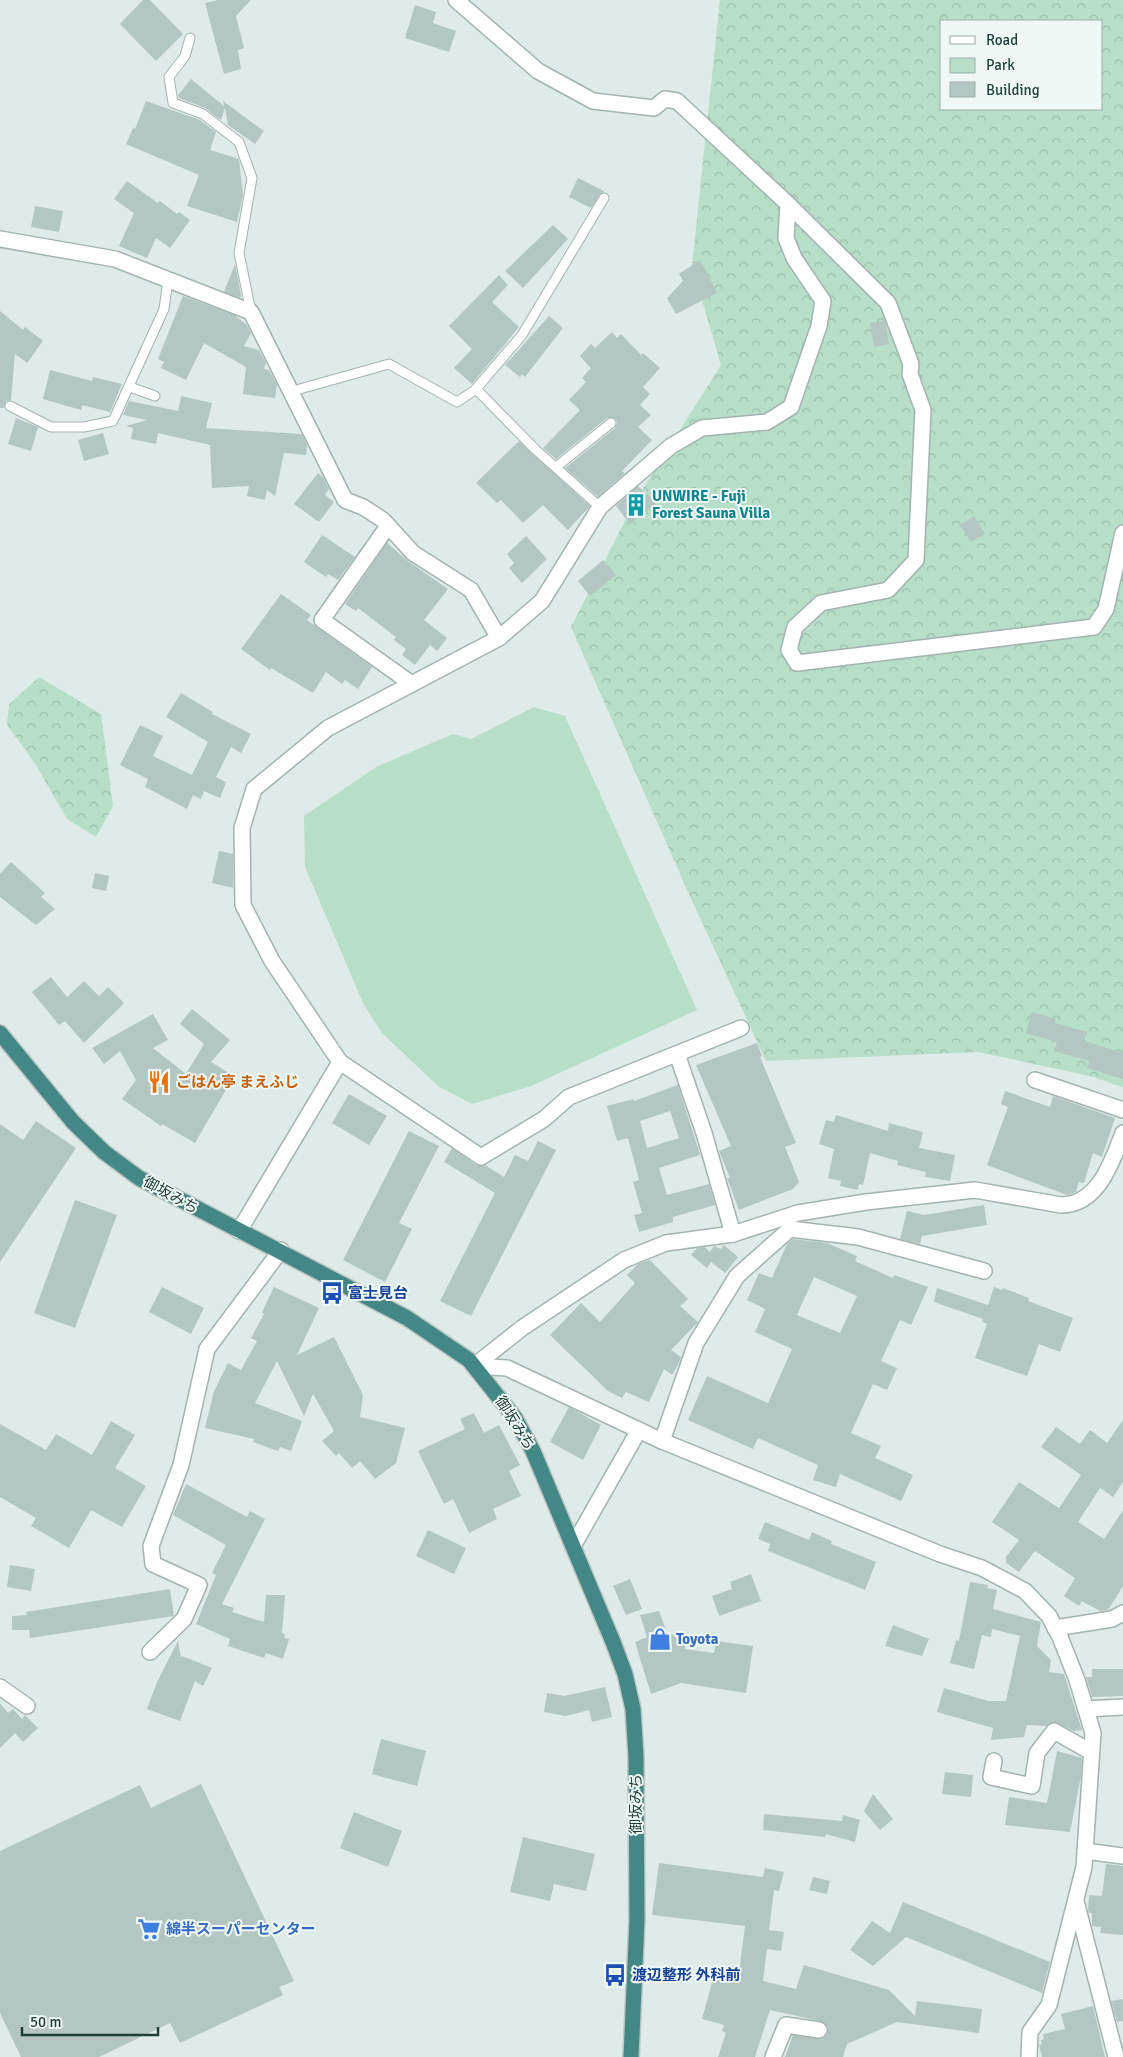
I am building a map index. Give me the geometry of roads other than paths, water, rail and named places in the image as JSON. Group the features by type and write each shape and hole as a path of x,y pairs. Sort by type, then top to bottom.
{"highway":[{"name":"御坂みち","path":"0,1033 73,1122 104,1152 139,1178 281,1250 407,1318 469,1360 515,1418 533,1452 625,1674 633,1709 636,1757 637,1920 631,2057"}],"street":[{"path":"456,0 538,71 593,101 654,108 665,98 677,100 788,204 888,303 911,364 910,374 923,410 916,560 888,590 822,603 795,628 789,650 797,663 1094,627 1106,609 1123,533"},
{"path":"740,1028 569,1097 544,1119 481,1157 340,1062 272,961 243,905 242,828 254,789 328,728 499,638 542,601 600,507 670,446 702,428 767,422 791,407 820,326 824,301 794,258 786,238 788,204"},
{"path":"0,238 115,259 251,312 345,500 363,507 388,526 413,553 472,590 499,638"},
{"path":"388,526 322,620 412,684"},
{"path":"677,1054 704,1133 733,1234"},
{"path":"239,1230 340,1062"},
{"path":"1035,1080 1123,1110"},
{"path":"474,1366 522,1328 624,1260 666,1243 733,1234 798,1213 866,1202 975,1190 1061,1205 1074,1205 1087,1196 1109,1170 1123,1133"},
{"path":"662,1441 696,1343 737,1276 790,1229 858,1238 984,1271"},
{"path":"150,1652 184,1619 198,1585 153,1564 151,1546 181,1465 207,1349 281,1250"},
{"path":"474,1366 507,1368 662,1441 940,1554 982,1568 1025,1591 1049,1616 1056,1628 1077,1680 1093,1734 1084,1867 1049,2005 1030,2032 1029,2057"},
{"path":"573,1546 639,1430"},
{"path":"1056,1628 1112,1619 1123,1613"},
{"path":"0,1687 27,1706"},
{"path":"1086,1709 1123,1707"},
{"path":"994,1761 992,1777 1032,1786 1037,1753 1054,1731 1091,1752"},
{"path":"1085,1850 1123,1856"},
{"path":"1076,1899 1116,2057"},
{"path":"774,2057 786,2024 818,2030"}],"lane":[{"path":"190,38 185,56 169,77 173,102 203,114 239,142 252,178 239,253 251,312"},
{"path":"290,392 389,364 457,402 476,389 522,335 604,198"},
{"path":"10,406 51,427 84,427 113,421 164,310 168,280"},
{"path":"130,387 155,396"},
{"path":"476,389 600,507"},
{"path":"556,467 611,424"}],"place":[{"name":"UNWIRE - Fuji Forest Sauna Villa","path":"636,505"},
{"name":"ごはん亭 まえふじ","path":"159,1082"},
{"name":"富士見台","path":"332,1293"},
{"name":"Toyota","path":"660,1639"},
{"name":"綿半スーパーセンター","path":"149,1929"},
{"name":"渡辺整形 外科前","path":"615,1975"}]}
